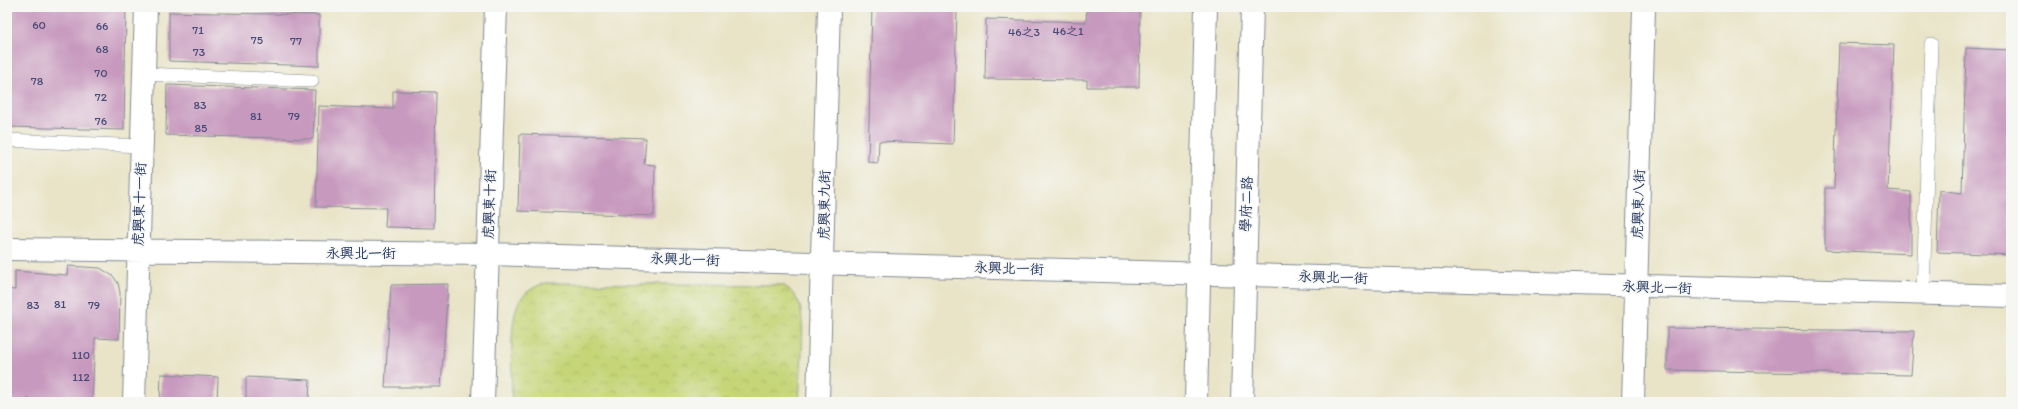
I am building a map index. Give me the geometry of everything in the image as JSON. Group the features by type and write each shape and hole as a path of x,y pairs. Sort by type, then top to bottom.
{"street":[{"name":"虎興東十一街","path":"134,402 146,7"},
{"name":"虎興東十街","path":"484,402 487,254 496,7"},
{"name":"虎興東九街","path":"818,402 829,7"},
{"path":"1196,402 1206,7"},
{"name":"學府二路","path":"1242,402 1244,275 1252,7"},
{"name":"虎興東八街","path":"1633,402 1635,286 1644,7"},
{"name":"永興北一街","path":"7,249 138,252 487,254 2011,296"}],"lane":[{"path":"1923,294 1931,44"},
{"path":"144,74 312,81"},
{"path":"7,140 141,146"}],"green space":[{"path":"546,283 783,285 796,298 801,312 802,337 799,402 512,402 512,337 515,313 520,300 526,293 537,286"}],"building":[{"path":"7,7 126,7 124,130 7,127"},
{"path":"872,7 957,10 953,144 879,141 878,163 868,162"},
{"path":"1087,7 1140,9 1139,87 1087,87 1087,80 985,79 986,19 1086,22"},
{"path":"169,12 319,15 319,66 169,61"},
{"path":"1839,43 1894,45 1888,190 1911,192 1911,254 1825,250 1825,188 1834,188"},
{"path":"1966,48 2011,50 2011,255 1937,252 1939,190 1962,193"},
{"path":"167,85 315,90 313,139 166,135"},
{"path":"393,91 436,92 434,228 385,227 386,208 316,207 319,106 393,109"},
{"path":"520,134 646,138 644,164 655,165 654,216 518,211"},
{"path":"68,266 100,268 113,276 118,283 120,293 119,339 95,338 92,402 38,402 38,399 27,399 26,402 7,402 7,289 15,290 15,271 67,275"},
{"path":"448,284 441,387 385,387 391,285"},
{"path":"1667,328 1914,331 1911,375 1667,370"},
{"path":"161,374 218,377 217,402 160,402"},
{"path":"246,377 310,380 309,402 246,402"}]}
